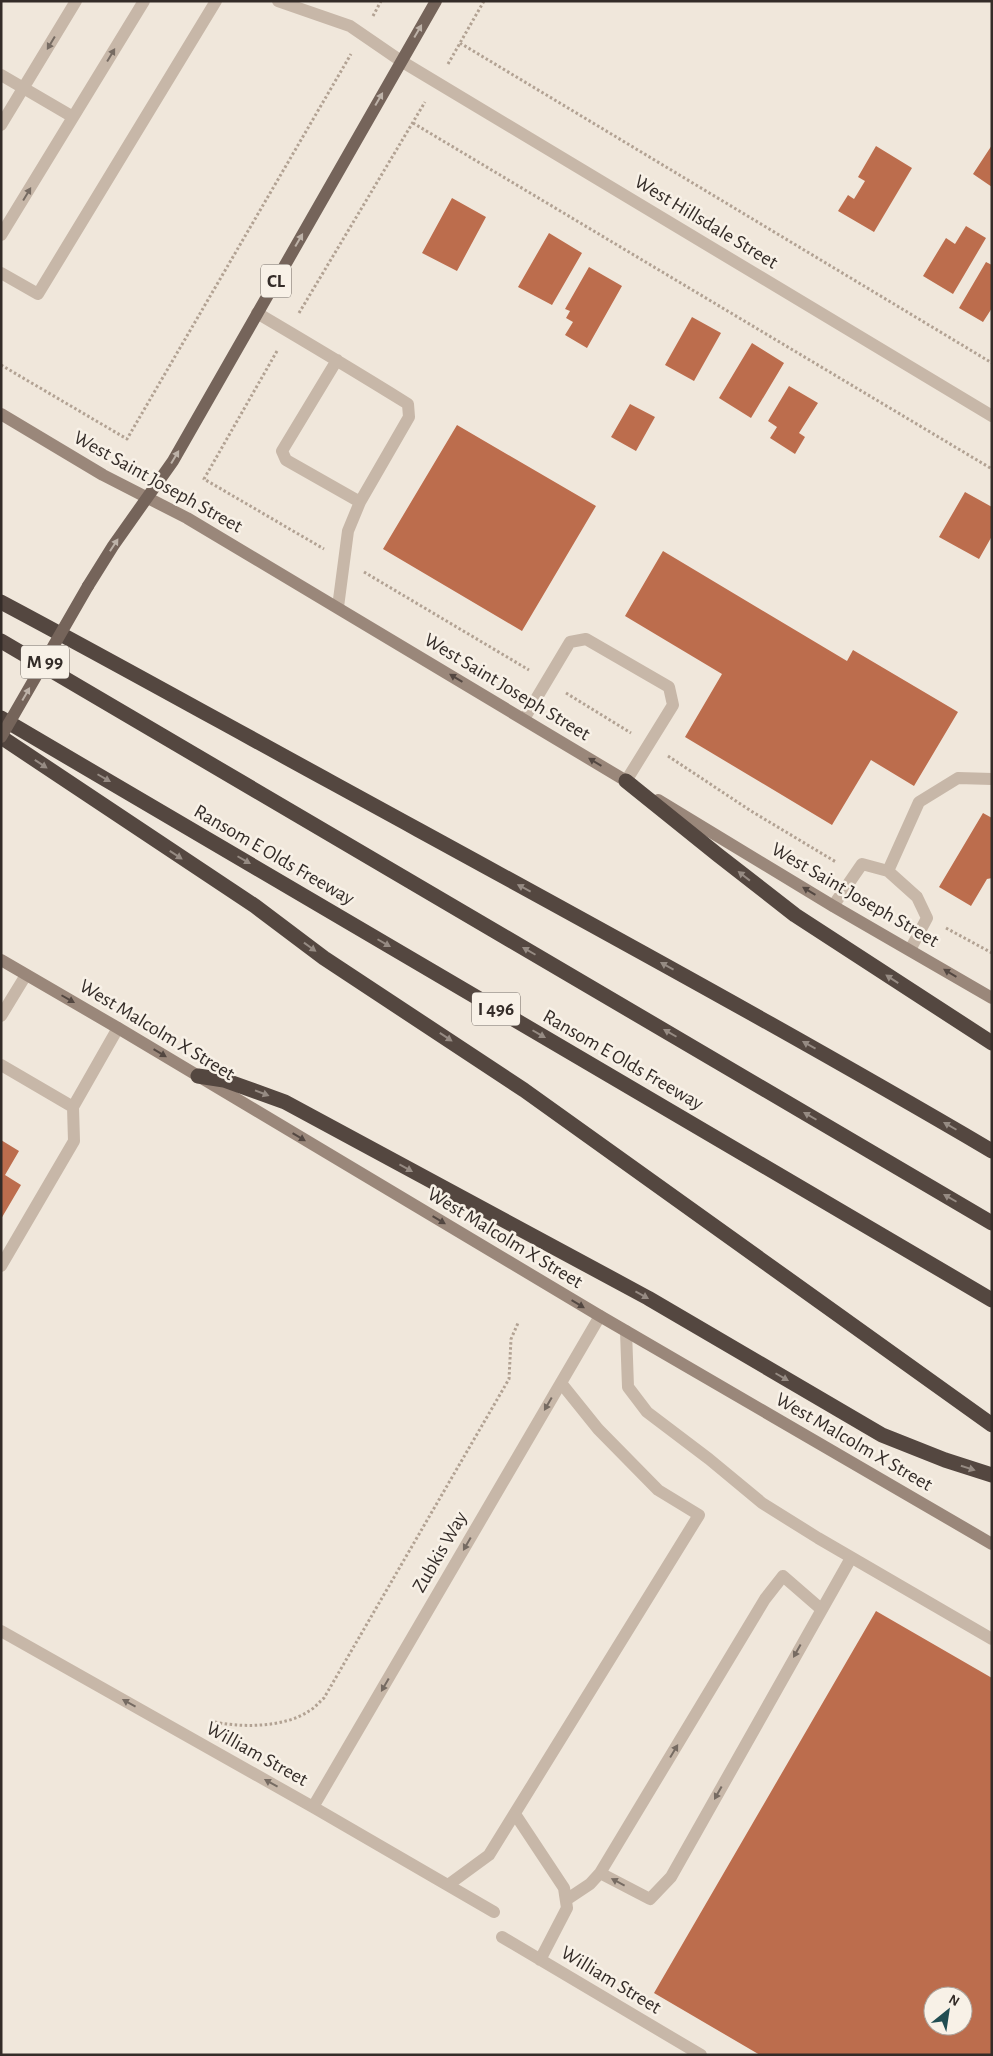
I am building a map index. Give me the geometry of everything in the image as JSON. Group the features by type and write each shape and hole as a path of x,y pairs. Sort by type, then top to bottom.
{"highway":[{"path":"1,602 128,669 328,781 585,921 870,1080 992,1151"},
{"path":"1,641 992,1223"},
{"name":"Ransom E Olds Freeway","path":"1,718 992,1300"},
{"path":"1,737 254,906 324,958 524,1090 992,1425"},
{"path":"626,781 796,915 992,1043"},
{"path":"198,1076 224,1080 249,1088 285,1102 311,1115 648,1298 882,1435 945,1460 992,1475"}],"main road":[{"name":"CL","path":"147,497 173,461 436,1"},
{"name":"West Saint Joseph Street","path":"1,414 103,475 187,518 833,906 992,998"},
{"name":"M 99","path":"1,737 88,586 147,497"},
{"name":"West Malcolm X Street","path":"1,960 600,1316 992,1544"}],"street":[{"path":"1,126 76,1"},
{"path":"1,235 144,1"},
{"path":"1,273 38,294 216,1"},
{"name":"West Hillsdale Street","path":"278,1 350,26 401,61 992,416"},
{"path":"1,76 73,117"},
{"path":"258,313 408,404 409,417 360,502 348,531 338,607"},
{"path":"337,360 282,451 286,460 360,502"},
{"path":"524,719 570,642 586,639 669,687 673,705 626,781"},
{"path":"888,871 919,802 958,778 992,780"},
{"path":"833,906 862,864 888,871 917,897 927,918 910,950"},
{"path":"1,1016 26,975"},
{"path":"1,1266 74,1141 73,1107 118,1028"},
{"path":"1,1065 73,1107"},
{"name":"Zubkis Way","path":"313,1807 600,1316"},
{"path":"626,1331 628,1387 647,1412 762,1503 851,1558 992,1640"},
{"path":"448,1885 489,1855 699,1515 658,1490 598,1430 560,1383"},
{"path":"600,1873 650,1899 671,1877 851,1558"},
{"path":"566,1900 590,1884 600,1873 765,1599 783,1576 821,1609"},
{"name":"William Street","path":"1,1631 313,1807 494,1912"},
{"path":"515,1814 564,1888 567,1908 540,1960"},
{"name":"William Street","path":"502,1937 701,2055"}],"path":[{"path":"1,365 127,439 381,1"},
{"path":"484,1 288,332 204,479 547,681 855,874"},
{"path":"460,43 992,363"},
{"path":"413,123 992,469"},
{"path":"927,918 992,953"},
{"path":"207,1720 230,1726 279,1723 309,1712 324,1698 509,1379 511,1339 518,1323"}],"building":[{"path":"992,145 992,187 973,174"},
{"path":"876,146 912,168 874,232 838,211 848,195 854,199 865,181 858,177"},
{"path":"452,198 486,217 457,271 422,253"},
{"path":"966,226 986,238 953,294 923,276 946,238 955,244"},
{"path":"549,233 582,253 552,305 518,287"},
{"path":"986,262 992,265 992,308 983,322 959,308"},
{"path":"589,267 622,286 587,348 565,335 573,322 566,318 570,311 565,309"},
{"path":"692,317 721,333 694,381 665,365"},
{"path":"752,343 784,363 751,418 719,398"},
{"path":"789,386 818,403 799,433 805,437 795,454 770,438 777,427 768,421"},
{"path":"630,404 655,417 636,451 611,437"},
{"path":"457,425 596,506 522,631 383,549"},
{"path":"965,492 992,507 992,536 979,559 939,537"},
{"path":"663,551 847,661 853,650 958,712 914,786 871,760 832,825 685,737 722,674 625,616"},
{"path":"983,813 992,818 992,878 987,879 971,906 939,887"},
{"path":"1,1140 19,1151 5,1175 21,1185 1,1219"},
{"path":"876,1611 992,1678 992,2055 760,2055 654,1993"}]}
